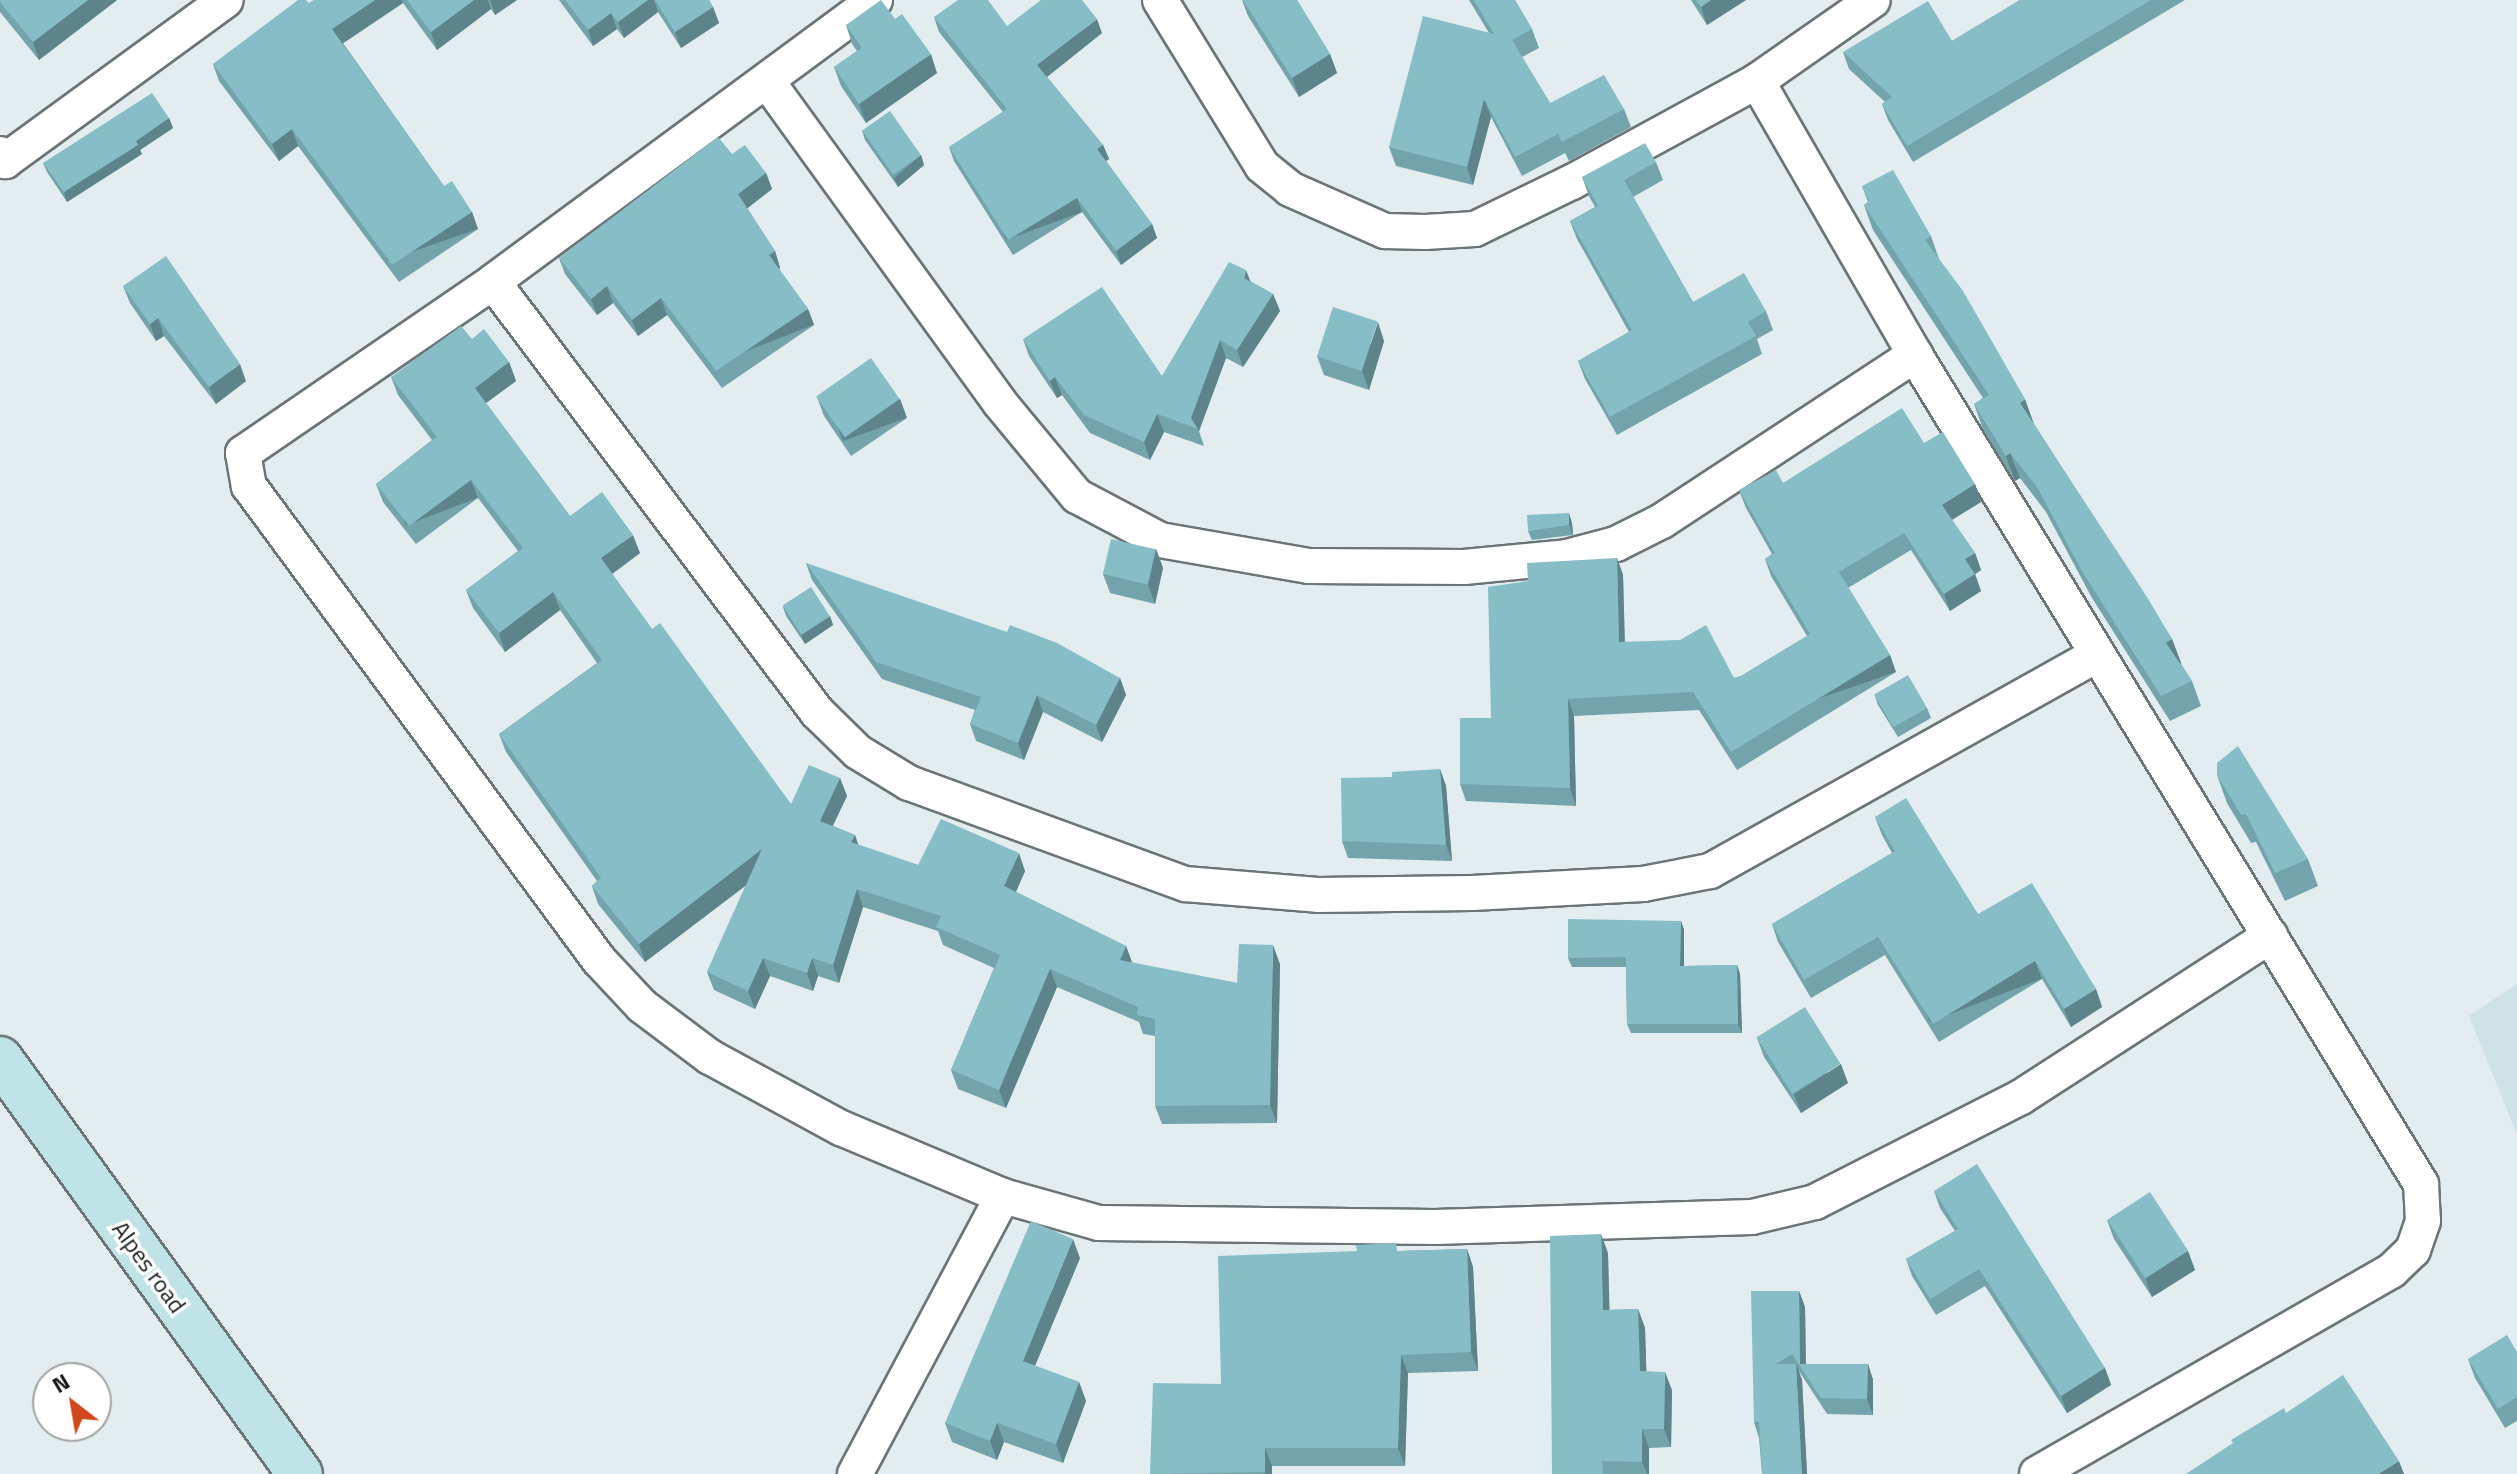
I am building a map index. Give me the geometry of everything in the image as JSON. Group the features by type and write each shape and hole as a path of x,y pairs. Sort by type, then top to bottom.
{"street":[{"path":"0,154 5,161 226,0"},
{"path":"875,0 493,282 243,453 249,486 599,960 642,1006 710,1057 841,1128 1003,1196 1099,1223 1435,1227 1752,1217 1815,1202 2021,1097 2270,936"},
{"path":"1160,0 1262,166 1290,189 1385,231 1475,229 1757,81 1873,0"},
{"path":"767,81 1000,403 1077,496 1160,540 1309,566 1464,567 1567,557 1616,544 1662,521 1915,355"},
{"path":"1757,81 1915,355 2421,1184 2423,1221 2413,1250 2391,1271 2037,1474"},
{"path":"493,282 817,712 858,752 909,783 1185,884 1318,895 1472,893 1643,884 1710,871 2097,655"},
{"name":"Alpes road","path":"0,1059 300,1474"},
{"path":"855,1474 1003,1196"}],"shaded area":[{"path":"2517,984 2517,1135 2469,1016"}],"building":[{"path":"0,0 88,0 33,42"},
{"path":"298,0 309,3 314,0 375,0 332,29 444,186 452,181 472,212 392,265 292,129 272,144 213,64"},
{"path":"407,0 474,0 431,32"},
{"path":"565,0 648,0 618,22 611,13 588,30"},
{"path":"655,0 709,0 713,7 675,32"},
{"path":"881,0 895,19 902,14 931,54 859,104 834,67 862,48 846,25"},
{"path":"958,0 988,0 1007,26 1041,0 1082,0 1097,19 1037,65 1103,145 1097,149 1152,224 1116,251 1077,198 1008,240 949,147 1007,109 934,17"},
{"path":"1243,0 1297,0 1330,54 1292,78"},
{"path":"1474,0 1515,0 1532,29 1512,40 1550,103 1604,75 1624,109 1562,142 1558,134 1515,157 1484,99 1467,167 1389,147 1423,16 1494,34"},
{"path":"1696,0 1711,0 1701,7"},
{"path":"2020,0 2151,0 1907,146 1882,104 1892,97 1843,52 1928,1 1952,41"},
{"path":"152,93 169,118 136,141 138,145 64,192 43,163"},
{"path":"890,111 921,155 893,175 862,131"},
{"path":"718,137 732,154 745,145 766,173 738,194 775,251 769,255 808,309 716,371 661,298 632,320 607,286 591,299 559,258"},
{"path":"1645,143 1656,162 1624,180 1693,302 1744,273 1766,311 1748,322 1756,336 1610,417 1578,361 1632,330 1570,221 1598,206 1582,177"},
{"path":"1893,170 1931,236 1925,240 1963,291 2025,399 2020,403 2147,597 2172,639 2166,643 2192,681 2161,696 2083,573 2037,487 2010,453 2006,456 1974,404 1989,395 1864,205 1869,201 1862,186"},
{"path":"166,256 240,364 209,387 158,318 150,324 123,286"},
{"path":"1229,262 1246,270 1244,278 1273,294 1237,350 1220,340 1191,418 1198,429 1157,414 1144,442 1084,415 1055,377 1050,381 1023,339 1102,287 1162,376"},
{"path":"1333,307 1378,322 1362,371 1317,356"},
{"path":"461,326 472,339 484,329 509,362 475,388 570,516 602,492 633,535 601,558 652,629 660,623 791,804 809,765 840,778 820,821 855,835 851,842 918,865 941,819 1019,853 1004,886 1126,946 1120,960 1237,983 1239,944 1273,945 1270,1105 1155,1106 1155,1019 1137,1015 1138,1007 1050,969 999,1090 951,1070 1000,955 936,927 941,916 857,889 833,965 812,958 807,973 763,958 748,991 707,972 762,849 639,944 592,886 601,878 499,734 602,660 553,592 499,633 466,590 523,548 471,480 409,526 376,484 437,437 391,377"},
{"path":"871,358 900,399 845,437 816,396"},
{"path":"1902,408 1924,443 1943,432 1975,484 1942,505 1975,553 1965,559 1975,574 1944,594 1904,533 1839,572 1890,655 1731,752 1693,692 1568,699 1570,788 1460,784 1460,718 1491,718 1488,587 1528,581 1527,563 1617,558 1619,642 1680,640 1706,625 1734,678 1741,676 1810,634 1765,559 1775,553 1739,490 1776,470 1783,483"},
{"path":"1569,513 1569,525 1528,531 1527,515"},
{"path":"1111,539 1156,549 1148,584 1103,574"},
{"path":"806,563 1007,632 1010,625 1057,643 1120,678 1096,725 1037,695 1018,743 970,724 981,697 876,662"},
{"path":"811,587 830,616 802,635 782,606"},
{"path":"1908,675 1927,708 1893,727 1874,694"},
{"path":"2238,746 2308,859 2275,873 2246,814 2241,815 2217,775 2217,763"},
{"path":"1440,769 1446,845 1342,841 1341,778 1392,777 1392,772"},
{"path":"1906,798 1978,914 2032,883 2096,989 2064,1009 2035,961 1933,1024 1878,937 1804,980 1772,924 1895,851 1875,817"},
{"path":"1568,919 1681,921 1680,966 1737,965 1738,1024 1627,1024 1626,957 1568,958"},
{"path":"1805,1007 1841,1064 1792,1094 1757,1037"},
{"path":"1977,1164 2105,1368 2061,1396 1979,1269 1930,1299 1906,1259 1958,1229 1934,1191"},
{"path":"2150,1192 2188,1251 2145,1278 2107,1220"},
{"path":"1031,1221 1073,1239 1023,1361 1079,1382 1056,1444 997,1423 990,1441 945,1423"},
{"path":"1601,1234 1603,1310 1638,1309 1640,1371 1665,1372 1664,1429 1642,1429 1642,1462 1602,1461 1603,1474 1552,1474 1550,1236"},
{"path":"1396,1243 1397,1251 1467,1249 1471,1352 1401,1355 1398,1448 1265,1448 1265,1472 1150,1474 1153,1383 1221,1384 1218,1256 1357,1251 1356,1245"},
{"path":"1751,1291 1799,1291 1800,1364 1868,1364 1867,1399 1821,1398 1792,1354 1776,1364 1796,1364 1802,1474 1762,1474 1759,1422 1754,1422"},
{"path":"2507,1335 2517,1352 2517,1397 2498,1409 2468,1359"},
{"path":"2343,1375 2399,1461 2378,1474 2186,1474 2233,1443 2231,1440 2284,1408 2286,1413"}]}
